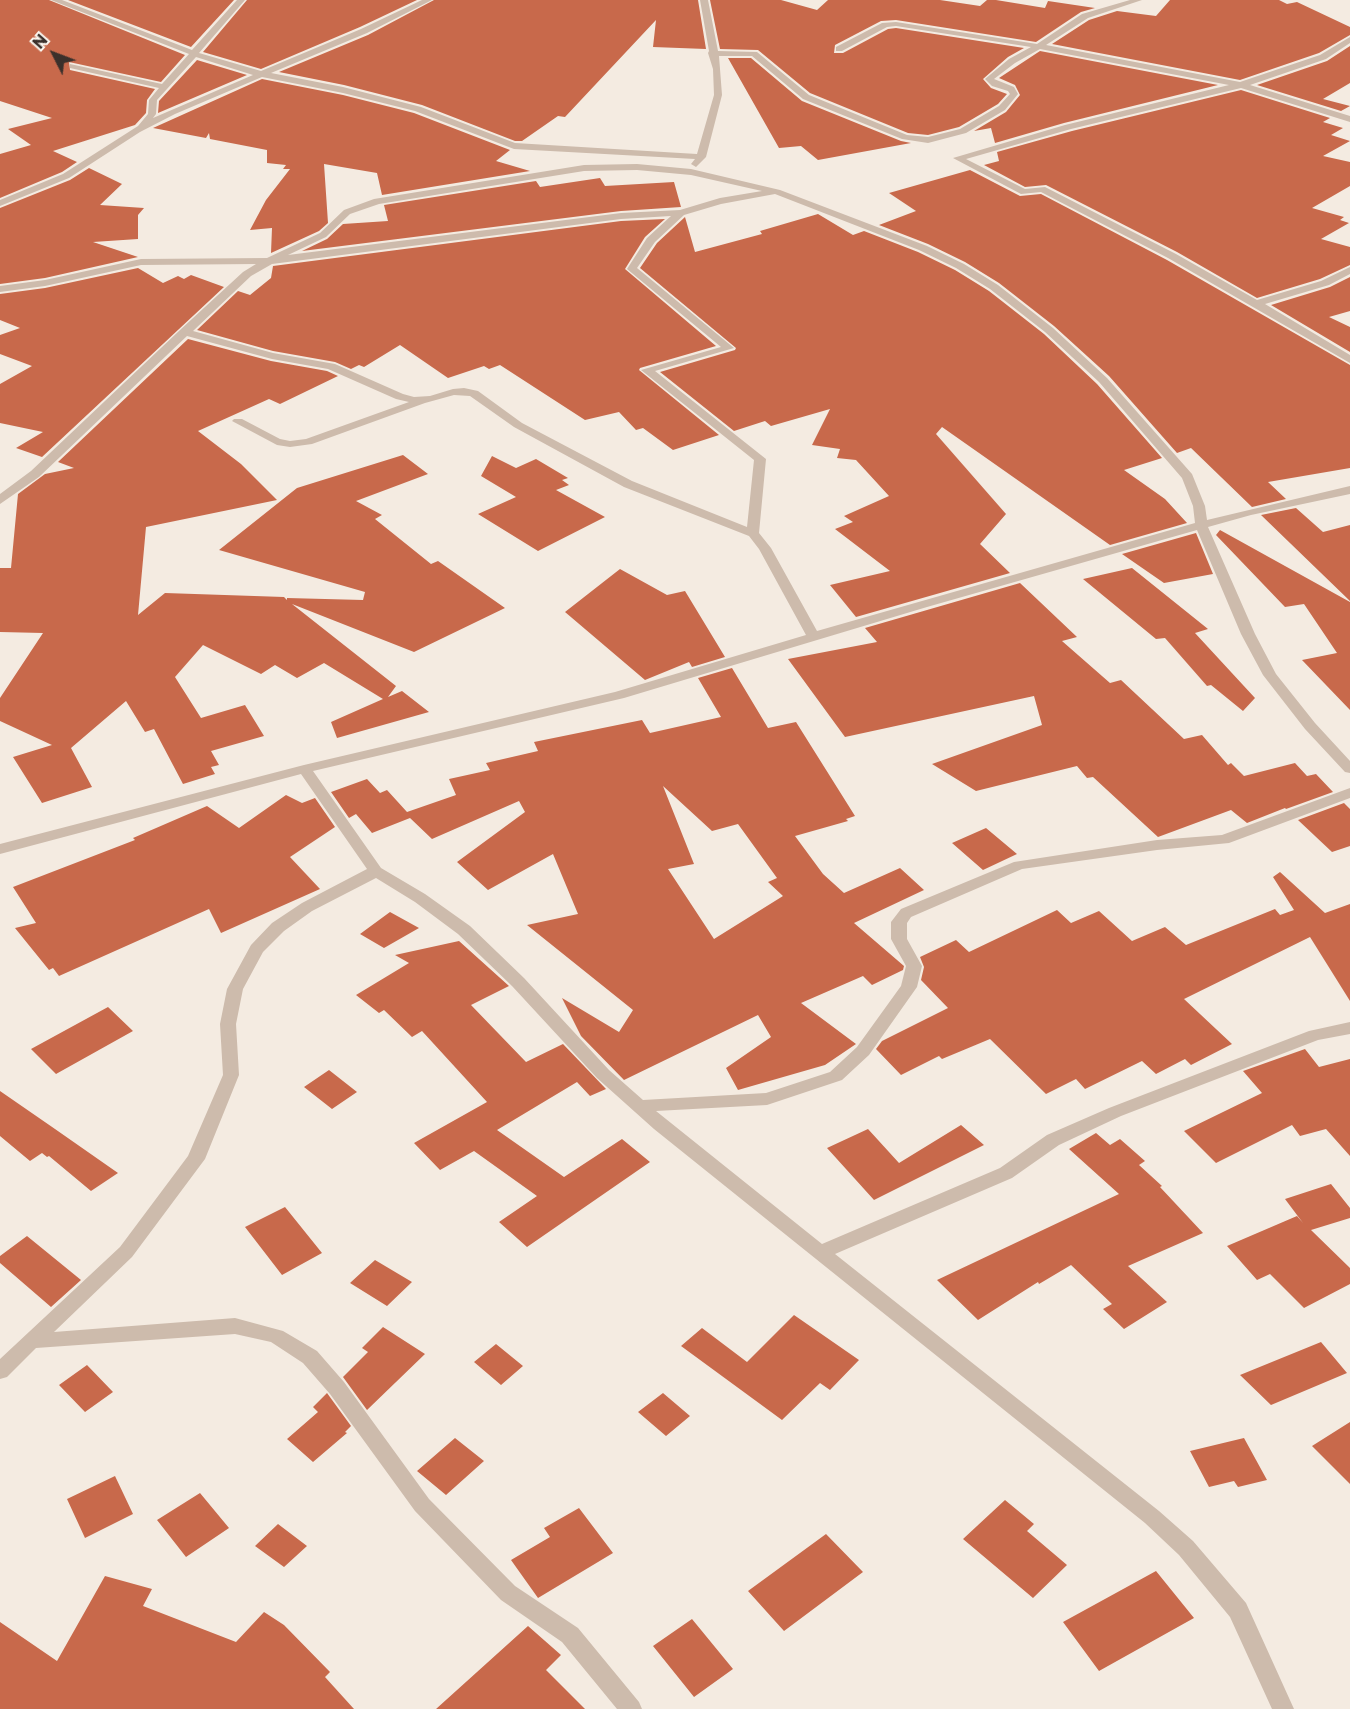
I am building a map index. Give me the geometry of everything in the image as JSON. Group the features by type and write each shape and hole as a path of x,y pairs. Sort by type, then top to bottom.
{"street":[{"path":"55,0 195,54 260,74 343,90 417,109 514,146 701,157"},
{"path":"137,130 150,117 153,111 151,103 241,0"},
{"path":"0,203 66,176 137,130 260,74 364,31 428,0"},
{"path":"691,172 701,157 718,95 717,69 704,0"},
{"path":"712,52 754,54 806,97 905,137 928,140 963,131 1002,108 1014,94 1011,89 995,84 989,79 1012,61 1085,16 1138,0"},
{"path":"839,49 891,24 1038,47 1241,86 1350,119"},
{"path":"1350,39 1323,57 1241,86 1068,127 958,158 1024,192 1042,189 1257,303 1350,360"},
{"path":"73,66 164,87"},
{"path":"0,500 35,474 247,274 323,235 347,212 377,201 584,168 638,167 691,172 777,192 923,248 960,266 994,287 1049,330 1102,380 1188,477 1199,506 1202,527 1248,634 1270,675 1310,726 1350,769"},
{"path":"0,289 45,283 141,262 269,261 621,216 681,213 720,201 777,192"},
{"path":"681,213 651,240 632,269 729,348 647,370 760,459 753,533"},
{"path":"1257,303 1325,283 1350,270"},
{"path":"184,332 273,356 331,366 400,398 431,399"},
{"path":"238,421 277,442 290,444 308,442 389,412 453,392 474,393 518,425 628,484 753,533 765,548 814,637"},
{"path":"0,849 304,769 619,695 922,604 1281,504 1350,490"},
{"path":"304,769 376,871 420,898 464,930 518,982 603,1074 639,1106 1152,1518 1186,1548 1238,1611 1283,1709"},
{"path":"639,1106 767,1099 836,1076 863,1051 909,987 914,966 899,939 899,922 906,913 1019,864 1157,845 1224,840 1350,793"},
{"path":"0,1371 126,1252 196,1159 231,1075 228,1024 235,988 258,949 278,927 308,907 376,871"},
{"path":"820,1253 1006,1173 1053,1140 1115,1112 1315,1035 1350,1028"},
{"path":"32,1341 235,1326 276,1336 310,1357 337,1388 422,1504 508,1593 570,1635 631,1709"}],"building":[{"path":"0,0 49,0 185,55 161,82 69,62 70,70 155,89 147,100 146,113 135,125 53,151 77,162 62,172 0,198 0,154 31,145 8,129 52,118 0,101"},
{"path":"68,0 234,0 191,47"},
{"path":"247,0 417,0 261,69 203,52"},
{"path":"434,0 698,0 706,49 653,47 656,20 565,117 558,116 522,141 515,141 422,105 344,85 279,72 368,35"},
{"path":"710,0 781,0 817,10 828,0 940,0 980,6 987,0 996,0 1045,8 1048,1 1095,8 1081,12 1036,42 896,20 881,21 835,45 834,53 843,53 888,29 896,28 1024,48 1008,57 983,79 991,88 1007,94 998,104 959,127 928,135 908,133 810,93 758,50 720,49"},
{"path":"1170,0 1279,0 1287,4 1297,2 1350,27 1350,35 1319,53 1240,80 1052,44 1089,20 1117,11 1156,16"},
{"path":"1350,46 1350,83 1323,99 1350,106 1341,111 1257,85 1327,61"},
{"path":"1040,51 1218,85 1064,123 995,143 991,128 974,131 1006,112 1020,95 1015,85 999,78"},
{"path":"728,58 751,58 802,101 911,143 818,160 801,146 779,148"},
{"path":"197,60 247,75 158,113 159,101"},
{"path":"262,79 343,95 414,113 510,150 496,161 530,171 382,195 377,173 324,164 328,223 319,231 271,253 272,228 250,230 266,200 290,169 283,169 286,165 267,163 267,150 210,139 209,133 206,138 153,128"},
{"path":"1241,90 1330,118 1323,122 1343,128 1331,135 1350,141 1323,156 1350,162 1350,186 1312,208 1344,217 1340,220 1349,223 1321,239 1350,247 1350,265 1320,279 1257,298 1177,252 1046,185 1025,187 984,165 999,161 997,152 1072,131"},
{"path":"89,168 122,184 100,205 144,208 138,215 138,239 93,242 138,257 45,278 0,284 0,208 70,180"},
{"path":"970,170 1020,196 1041,194 1167,260 1350,365 1350,468 1268,482 1286,499 1252,507 1191,448 1177,453 1109,376 1054,326 999,283 965,262 928,244 879,225 916,211 889,193"},
{"path":"600,178 605,186 674,182 681,207 621,211 302,251 327,239 343,224 388,221 384,205 536,181 540,187"},
{"path":"818,214 853,235 864,231 918,252 955,270 989,291 1044,334 1097,384 1162,458 1124,470 1165,499 1187,523 1110,545 942,427 936,434 1006,514 980,544 1010,573 856,617 830,585 890,571 835,529 853,522 844,516 889,496 856,460 837,458 840,449 812,445 830,409 771,426 765,421 734,431 660,372 736,348 640,268 657,243 685,217 695,252 762,234 760,231"},
{"path":"665,219 645,237 625,269 716,346 639,370 719,435 673,450 643,428 636,430 619,412 585,420 500,365 489,369 484,366 448,378 400,345 364,367 359,365 351,369 335,362 273,351 197,330 238,291 250,295 271,278 273,266 621,221"},
{"path":"138,268 163,283 178,276 184,279 191,275 224,287 42,457 16,448 43,432 0,423 0,384 32,366 0,354 0,335 20,328 0,320 0,294 45,288"},
{"path":"1350,277 1350,311 1329,317 1350,327 1350,352 1271,305 1330,287"},
{"path":"188,339 271,361 327,371 338,376 280,404 269,399 198,431 241,464 277,500 146,527 138,615 165,593 284,597 287,600 287,598 363,600 365,592 219,550 297,488 403,455 428,474 356,501 382,515 375,519 431,564 438,561 505,608 414,652 292,604 396,686 388,697 402,691 429,712 337,738 331,722 383,699 324,663 297,678 275,665 261,674 203,645 175,677 201,718 245,705 264,736 211,751 219,765 211,767 215,774 183,784 154,729 145,732 126,701 71,748 92,787 42,803 13,757 52,745 0,721 0,698 43,633 0,632 0,568 11,568 18,494 45,474 74,468 58,462"},
{"path":"492,456 516,468 536,459 568,478 562,480 569,485 556,490 605,517 538,551 478,514 516,497 481,476"},
{"path":"1296,508 1323,532 1350,525 1350,601 1261,515"},
{"path":"1220,530 1350,602 1350,710 1302,660 1337,653 1304,604 1285,607 1216,535"},
{"path":"1196,533 1213,574 1164,583 1122,554"},
{"path":"1132,568 1208,629 1195,633 1255,698 1243,711 1211,685 1207,686 1165,638 1156,639 1083,579"},
{"path":"620,569 667,595 685,591 725,657 692,667 689,662 645,680 565,612"},
{"path":"1020,583 1077,637 1062,641 1110,683 1121,680 1184,739 1202,735 1228,765 1231,763 1244,776 1295,763 1307,776 1316,774 1333,792 1247,823 1231,810 1158,837 1093,777 1087,778 1077,766 976,791 932,764 1042,725 1034,696 845,737 788,659 877,642 865,628"},
{"path":"732,668 768,728 796,722 855,816 846,819 848,821 795,836 823,874 844,893 900,868 924,890 854,923 904,966 903,970 872,985 863,976 801,1003 856,1044 825,1065 738,1090 726,1068 771,1037 758,1015 624,1080 581,1036 562,998 619,1032 633,1010 527,925 578,914 553,854 488,890 457,862 525,812 519,801 432,839 410,818 372,833 356,814 349,818 331,792 367,779 380,793 387,790 407,812 456,795 449,779 490,770 486,763 538,751 534,742 642,720 650,733 721,717 698,678","holes":["663,786 712,831 738,824 777,878 768,882 783,896 714,939 668,869 694,864"]},
{"path":"286,795 302,803 315,798 335,827 290,857 320,889 221,933 209,909 59,976 53,968 49,970 15,928 36,923 13,887 135,840 133,838 207,806 239,828"},
{"path":"1344,803 1350,809 1350,846 1332,852 1298,820"},
{"path":"986,828 1017,854 983,870 952,843"},
{"path":"1280,872 1325,913 1350,904 1350,1001 1310,937 1184,999 1232,1044 1191,1065 1185,1059 1156,1074 1142,1061 1085,1089 1076,1079 1046,1094 990,1039 942,1059 939,1056 901,1075 876,1049 882,1041 948,1008 921,980 924,967 920,957 956,940 969,952 1057,910 1071,923 1099,911 1132,941 1165,927 1186,945 1275,909 1280,915 1294,910 1273,877"},
{"path":"390,912 419,928 384,948 360,934"},
{"path":"459,941 509,986 471,1005 526,1062 563,1044 606,1089 590,1096 577,1082 497,1130 564,1177 622,1139 650,1162 527,1247 499,1222 537,1196 474,1151 440,1170 414,1143 487,1102 422,1031 412,1037 384,1010 379,1013 356,995 409,963 395,955"},
{"path":"108,1007 133,1031 56,1074 31,1049"},
{"path":"1305,1049 1319,1067 1350,1059 1350,1156 1326,1129 1300,1136 1292,1125 1216,1163 1184,1131 1262,1093 1243,1071"},
{"path":"329,1070 357,1092 332,1109 304,1087"},
{"path":"0,1091 118,1173 91,1191 49,1156 42,1153 30,1161 0,1136"},
{"path":"961,1125 984,1145 874,1200 827,1148 868,1129 899,1163"},
{"path":"1096,1133 1110,1145 1120,1139 1145,1161 1139,1165 1162,1186 1160,1187 1203,1233 1128,1266 1167,1302 1124,1329 1103,1309 1112,1304 1071,1265 1039,1284 1038,1282 978,1320 937,1280 1119,1194 1069,1149"},
{"path":"1331,1184 1350,1208 1350,1218 1311,1230 1350,1268 1350,1284 1304,1308 1270,1274 1257,1280 1227,1246 1297,1216 1303,1223 1285,1199"},
{"path":"285,1207 322,1253 282,1275 245,1227"},
{"path":"27,1236 81,1280 51,1307 0,1263 0,1256"},
{"path":"375,1260 412,1282 387,1306 350,1283"},
{"path":"794,1315 859,1360 830,1390 820,1383 782,1420 681,1346 702,1328 747,1362"},
{"path":"383,1327 425,1354 367,1410 343,1377 368,1352 362,1348"},
{"path":"1321,1342 1347,1373 1271,1405 1240,1375"},
{"path":"496,1344 523,1366 501,1385 474,1362"},
{"path":"87,1365 113,1392 85,1412 59,1385"},
{"path":"327,1393 351,1426 345,1432 347,1433 313,1462 287,1439 318,1412 313,1407"},
{"path":"663,1393 690,1416 666,1436 638,1412"},
{"path":"1350,1422 1350,1484 1312,1446"},
{"path":"455,1438 484,1461 446,1495 417,1471"},
{"path":"1244,1438 1267,1480 1238,1487 1234,1481 1209,1487 1190,1451"},
{"path":"115,1476 133,1514 85,1538 67,1499"},
{"path":"200,1493 229,1528 186,1557 157,1520"},
{"path":"1005,1500 1034,1524 1027,1531 1067,1565 1033,1598 963,1539"},
{"path":"579,1508 613,1553 538,1598 511,1560 550,1537 544,1528"},
{"path":"278,1524 307,1546 284,1567 255,1546"},
{"path":"826,1534 863,1572 784,1631 748,1591"},
{"path":"1156,1571 1194,1618 1099,1671 1063,1622"},
{"path":"105,1576 152,1589 143,1606 236,1642 264,1612 284,1625 330,1672 325,1677 354,1709 0,1709 0,1622 57,1661"},
{"path":"692,1619 733,1669 694,1697 653,1646"},
{"path":"528,1626 561,1655 546,1670 585,1709 436,1709"}]}
